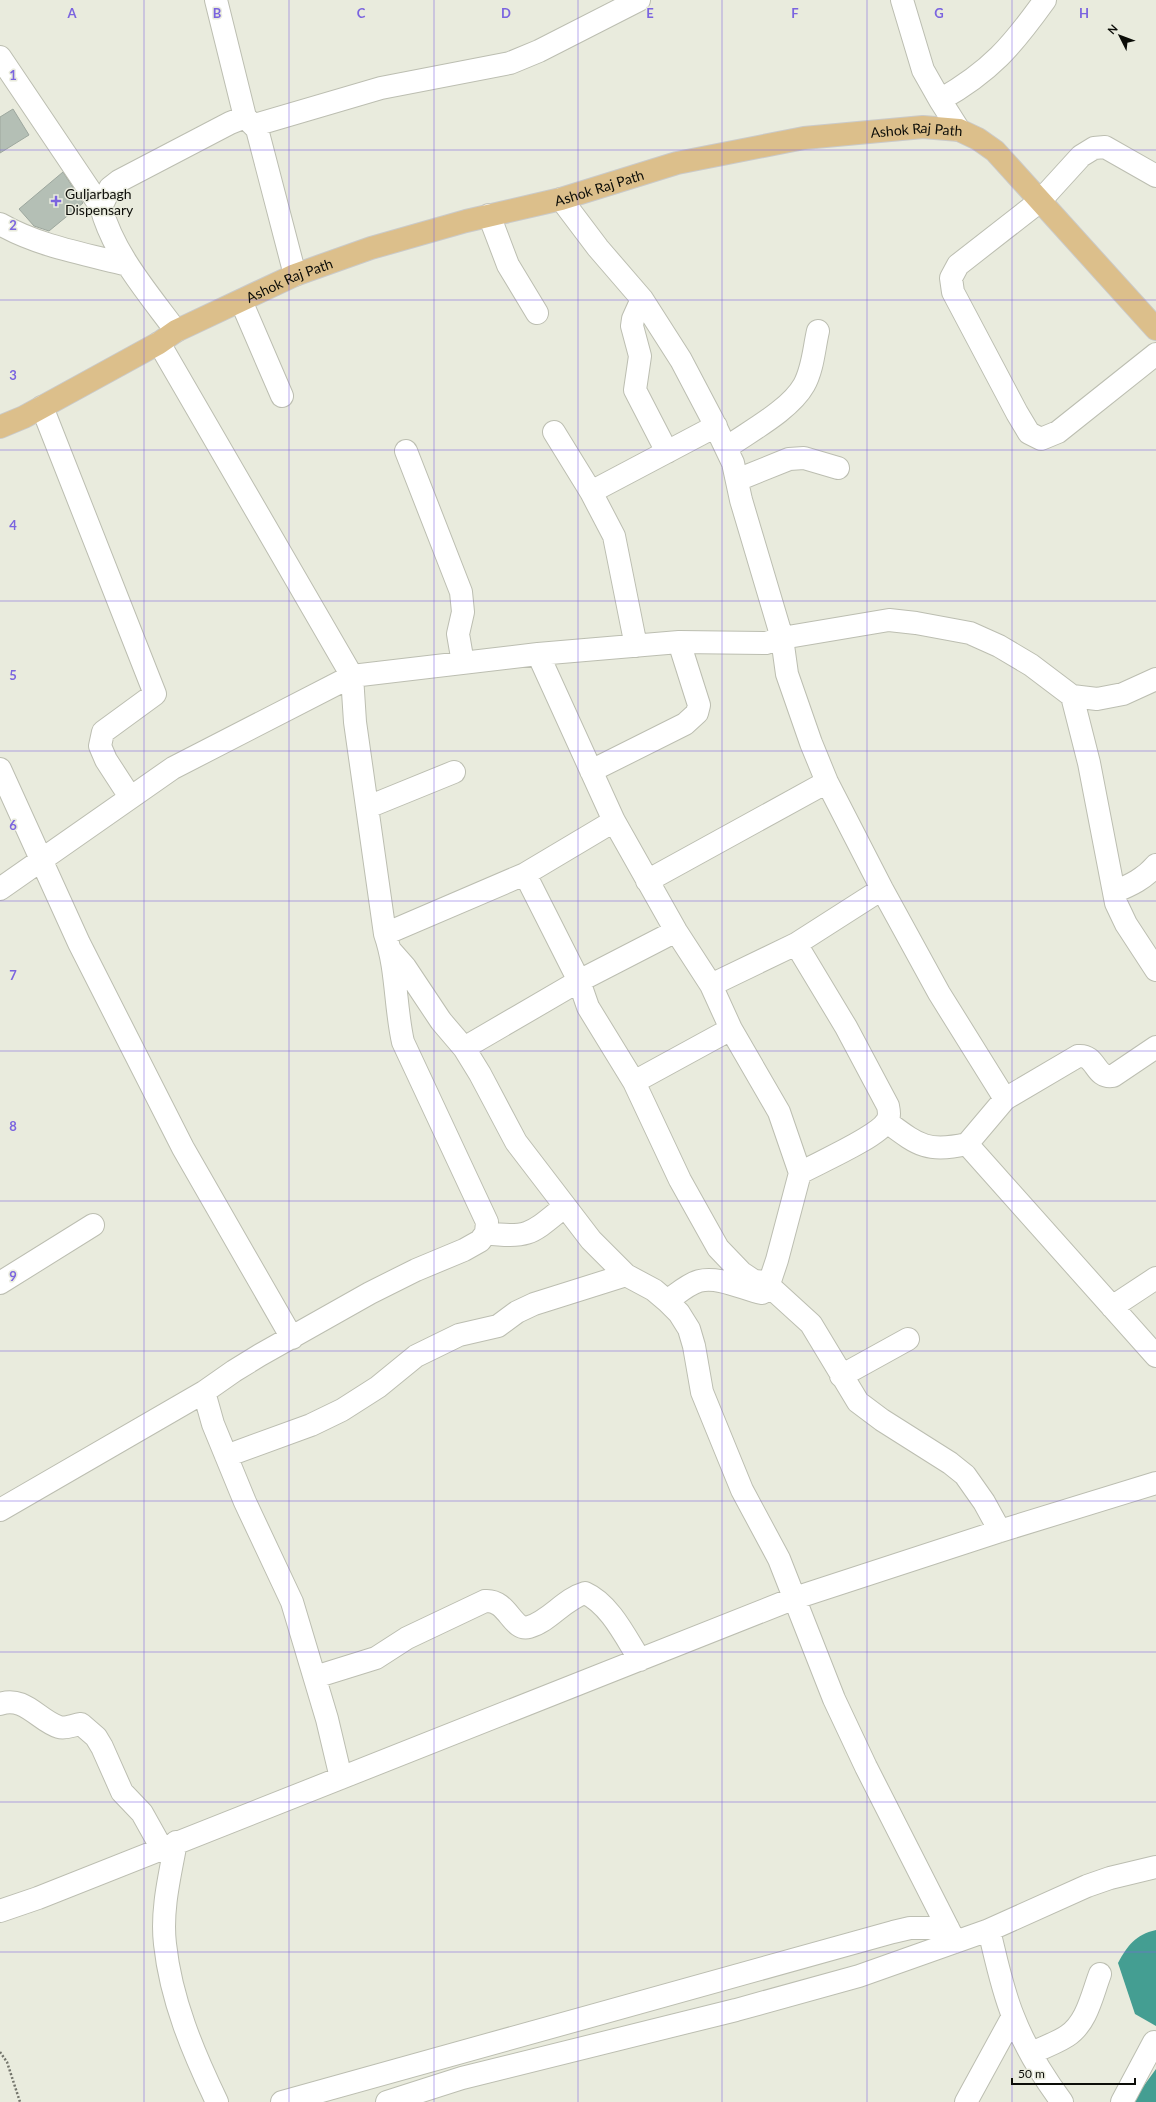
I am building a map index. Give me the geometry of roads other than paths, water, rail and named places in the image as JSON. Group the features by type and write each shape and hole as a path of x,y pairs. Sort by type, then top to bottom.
{"main road":[{"name":"Ashok Raj Path","path":"0,427 42,407 168,337 241,300 295,275 371,248 489,215 561,199 678,163 804,138 922,127 958,130 978,139 995,151 1156,329"}],"street":[{"path":"216,0 250,121 257,129 295,275"},
{"path":"101,207 110,188 119,181 230,123 250,121 380,88 421,82 510,63 539,51 639,0"},
{"path":"902,0 923,70 958,130"},
{"path":"940,100 969,84 996,61 1017,39 1045,0"},
{"path":"0,57 101,207 104,217 128,265 352,676 355,722 388,942 398,1020 408,1055 487,1222 486,1233 480,1241 464,1250 422,1267 370,1293 234,1371 204,1392 0,1510"},
{"path":"1156,176 1105,148 1094,148 1081,156 1040,201 958,264 951,278 953,292 1029,433 1041,439 1058,432 1156,354"},
{"path":"561,199 598,248 642,299 681,360 716,426 733,463 782,638 787,674 811,743 827,782 938,994 1005,1099"},
{"path":"489,215 508,265 537,313"},
{"path":"0,224 11,230 60,248 128,265"},
{"path":"642,299 633,319 632,326 640,356 635,390 667,452"},
{"path":"241,300 282,396"},
{"path":"726,448 772,416 798,394 805,384 809,372 818,331"},
{"path":"42,407 155,694 103,732 100,746 106,760 130,797"},
{"path":"591,492 716,426"},
{"path":"554,432 591,492 614,536 636,646"},
{"path":"406,451 461,592 463,612 458,634 463,662"},
{"path":"737,480 789,459 804,458 838,468"},
{"path":"0,889 42,861 130,797 188,759 352,676 538,654 679,642 766,643 782,638 889,620 945,627 970,633 999,646 1031,665 1072,696 1097,699 1123,694 1156,679"},
{"path":"591,771 686,724 697,714 699,704 679,642"},
{"path":"538,654 614,821 676,931 710,985 731,1029 779,1112 800,1173 777,1260 771,1278 765,1282"},
{"path":"1072,696 1089,763 1116,903 1126,924 1156,970"},
{"path":"0,769 82,949 183,1148 292,1338"},
{"path":"368,807 454,772"},
{"path":"647,881 827,782"},
{"path":"388,942 525,874 614,821"},
{"path":"1114,892 1136,883 1147,875 1156,865"},
{"path":"525,874 578,981 588,1008 634,1082 680,1180 718,1248 742,1274 754,1281 765,1282 811,1324 858,1402 869,1411 950,1463 965,1475 984,1502 1000,1531"},
{"path":"710,985 796,944 882,889"},
{"path":"464,1048 578,981 676,931"},
{"path":"388,942 441,1021 464,1048 480,1074 516,1142 564,1207 591,1240 626,1275 654,1290 679,1313 688,1329 694,1346 702,1392 742,1490 773,1545 837,1704 869,1774 951,1935"},
{"path":"796,944 846,1027 888,1106 889,1114 887,1122 875,1133 800,1173"},
{"path":"634,1082 731,1029"},
{"path":"887,1122 916,1143 935,1148 948,1148 967,1144 1005,1099 1078,1056 1084,1055 1092,1060 1099,1074 1106,1078 1113,1076 1156,1047"},
{"path":"967,1144 1156,1356"},
{"path":"486,1233 517,1236 529,1234 564,1207"},
{"path":"0,1283 93,1225"},
{"path":"226,1456 311,1425 342,1410 378,1387 416,1356 459,1335 498,1326 517,1312 534,1304 626,1275"},
{"path":"1112,1307 1156,1278"},
{"path":"667,1301 698,1281 708,1280 720,1281 749,1290 782,1297"},
{"path":"841,1376 908,1339"},
{"path":"204,1392 213,1424 245,1502 292,1602 315,1677 341,1778"},
{"path":"0,1911 38,1898 795,1598 1000,1531 1156,1483"},
{"path":"315,1677 376,1658 407,1638 485,1601 493,1600 500,1604 518,1626 525,1628 535,1624 577,1595 585,1593 600,1604 611,1617 640,1660"},
{"path":"0,1704 6,1702 16,1702 29,1708 59,1727 67,1728 81,1724 88,1728 102,1747 122,1792 169,1845 164,1943 180,2013 195,2055 217,2102"},
{"path":"387,2102 462,2078 736,2010 858,1976 951,1935 989,1930 1087,1886 1110,1878 1156,1867"},
{"path":"282,2102 893,1932 910,1928 951,1935"},
{"path":"989,1930 1004,1990 1013,2016 1031,2054 1062,2102"},
{"path":"1031,2054 1067,2036 1075,2029 1087,2010 1100,1974"},
{"path":"966,2102 1013,2016"},
{"path":"1122,2102 1154,2042"}],"water":[{"path":"1156,1930 1156,2026 1135,2014 1118,1963 1125,1951 1137,1938"},
{"path":"1156,2069 1156,2102 1132,2102"}],"place":[{"name":"Guljarbagh Dispensary","path":"56,201"}]}
